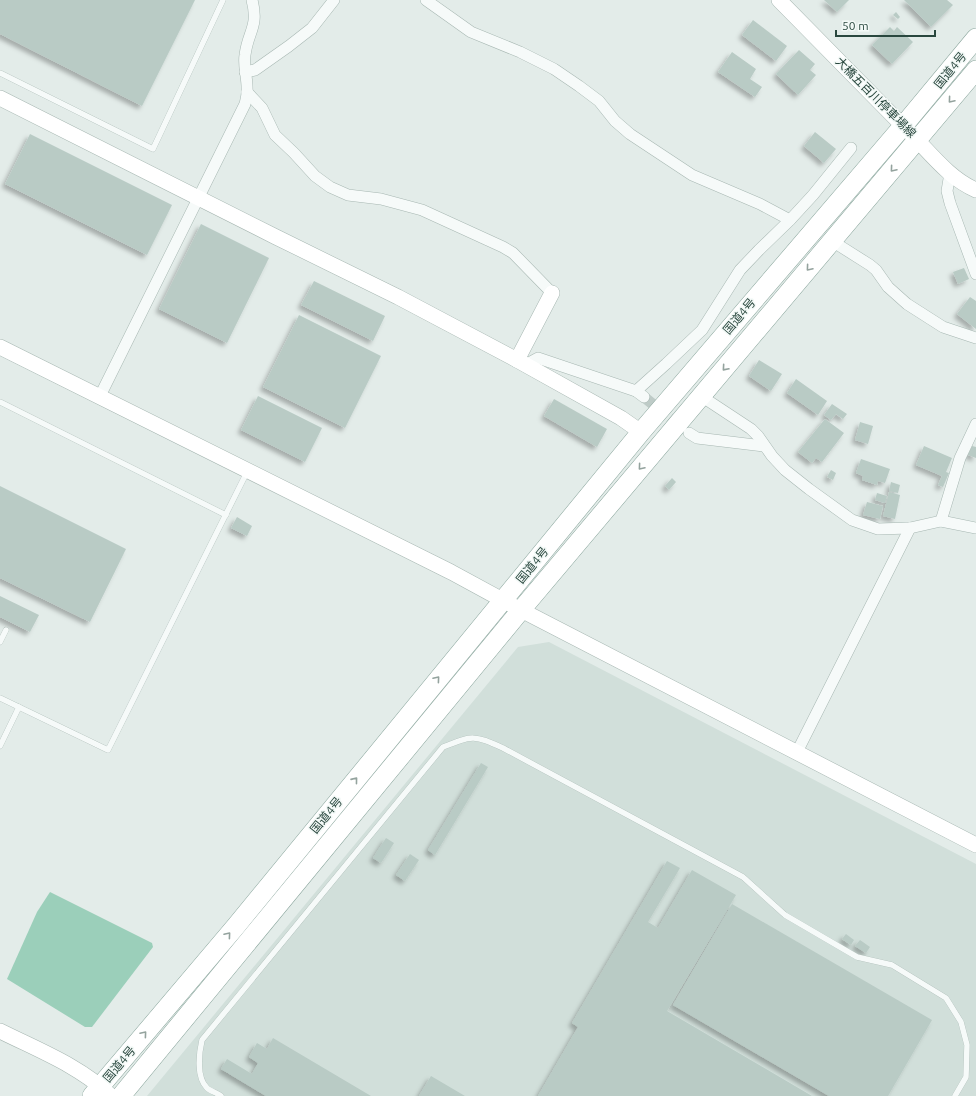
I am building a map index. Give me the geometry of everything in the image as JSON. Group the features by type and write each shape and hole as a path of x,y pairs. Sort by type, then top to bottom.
{"highway":[{"name":"国道4号","path":"101,1093 641,432 903,126 976,38"},
{"name":"国道4号","path":"121,1096 521,610 976,70"}],"street":[{"path":"100,396 243,109 247,92 245,54 254,26 255,16 252,0"},
{"path":"245,72 255,70 312,28 334,0"},
{"path":"426,0 471,32 520,52 554,69 599,101 616,121 630,134 692,175 760,204 790,220"},
{"name":"大橋五百川停車場線","path":"779,0 950,173 965,185 976,190"},
{"path":"247,92 262,108 275,135 315,176 330,187 348,195 381,199 422,210 503,246 513,253 552,293 521,362"},
{"path":"0,98 398,297 521,362 621,418 641,432"},
{"path":"521,362 538,358 640,394 666,364 702,330 740,270 813,195 851,148"},
{"path":"950,173 947,191 950,204 976,274"},
{"path":"832,241 876,270 888,287 907,304 943,326 976,338"},
{"path":"0,347 248,469 451,572 521,610 976,844"},
{"path":"700,396 751,429 785,470 852,520 878,529 910,528 941,521 976,528"},
{"path":"941,521 960,458 976,424"},
{"path":"689,433 697,438 764,446"},
{"path":"797,752 910,528"},
{"path":"0,1031 74,1068 101,1093"}],"lane":[{"path":"0,73 153,149 222,0"},
{"path":"0,402 226,515"},
{"path":"0,698 108,750 248,469"},
{"path":"0,642 6,630"},
{"path":"0,746 20,707"},
{"path":"221,1096 206,1088 202,1080 199,1064 202,1040 443,747 473,737 482,738 503,748 743,877 785,915 857,957 892,965 946,998 961,1022 967,1046 966,1077 955,1096"}],"shaded area":[{"path":"549,642 976,864 976,1096 147,1096 518,647"},
{"path":"50,892 152,943 153,947 92,1027 85,1027 7,979 37,912"}],"building":[{"path":"0,0 195,0 142,106 0,34"},
{"path":"824,0 849,0 837,12"},
{"path":"904,0 947,0 953,5 931,27"},
{"path":"896,12 900,17 898,19 893,15"},
{"path":"753,20 787,46 776,61 742,35"},
{"path":"890,27 894,31 897,27 913,42 892,64 872,45"},
{"path":"799,50 815,64 810,70 816,75 798,95 776,74"},
{"path":"732,52 756,69 750,79 762,87 755,97 718,72"},
{"path":"815,132 836,149 824,163 804,146"},
{"path":"30,134 172,205 147,255 5,184"},
{"path":"201,224 269,258 227,343 159,309"},
{"path":"964,268 969,279 958,284 953,272"},
{"path":"314,281 385,316 373,341 301,305"},
{"path":"970,297 976,301 976,329 957,314"},
{"path":"299,315 381,356 345,428 263,387"},
{"path":"759,360 782,374 771,391 749,376"},
{"path":"796,379 827,401 818,415 787,393"},
{"path":"258,396 322,428 305,462 241,430"},
{"path":"554,399 607,429 597,447 544,416"},
{"path":"832,404 847,414 843,419 836,414 831,420 824,415"},
{"path":"825,419 844,433 822,462 816,458 812,463 798,452"},
{"path":"860,422 873,426 868,444 855,440"},
{"path":"924,446 952,458 946,472 949,473 943,487 938,485 942,476 916,465"},
{"path":"972,446 976,447 976,458 968,455"},
{"path":"861,459 890,469 885,483 878,481 877,485 862,480 863,476 856,473"},
{"path":"831,470 836,473 833,480 827,477"},
{"path":"672,478 676,482 669,490 665,486"},
{"path":"891,482 900,485 898,493 889,491"},
{"path":"0,486 126,549 90,622 0,578"},
{"path":"889,492 900,495 895,519 883,516"},
{"path":"877,493 887,496 885,503 875,500"},
{"path":"867,502 883,506 880,519 863,515"},
{"path":"237,517 252,526 247,536 231,528"},
{"path":"0,596 39,615 30,632 0,617"},
{"path":"481,763 488,767 435,855 428,850"},
{"path":"386,838 394,843 381,863 373,858"},
{"path":"410,854 419,860 405,881 396,875"},
{"path":"667,861 680,868 648,922 658,928 692,870 736,895 667,1011 812,1096 538,1096 578,1027 572,1023"},
{"path":"732,904 932,1020 888,1096 829,1096 673,1005"},
{"path":"846,934 854,940 851,945 842,939"},
{"path":"860,940 870,947 866,953 855,946"},
{"path":"273,1038 371,1096 266,1096 221,1069 227,1059 252,1074 258,1063 249,1057 257,1043 267,1049"},
{"path":"431,1076 465,1096 419,1096"}],"tunnel":[{"path":"644,397 681,427"}]}
